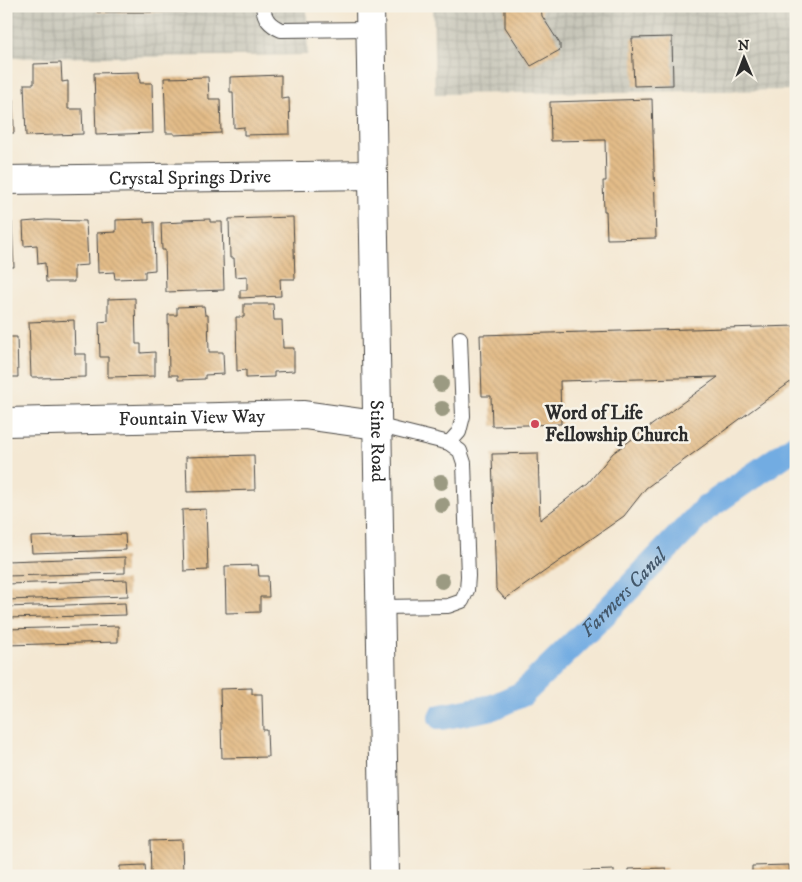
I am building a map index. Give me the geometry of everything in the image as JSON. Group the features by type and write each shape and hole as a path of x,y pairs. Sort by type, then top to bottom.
{"main road":[{"name":"Stine Road","path":"371,18 376,425 385,876"},
{"name":"Crystal Springs Drive","path":"6,180 373,175"},
{"name":"Fountain View Way","path":"6,422 304,415 376,425"}],"lane":[{"path":"263,6 263,13 270,25 281,30 371,18"},
{"path":"449,443 459,432 462,416 460,338"},
{"path":"376,425 449,443 460,451 464,463 467,590 462,601 448,606 381,607"}],"shaded area":[{"path":"6,6 307,6 308,55 6,58"},
{"path":"433,6 796,6 796,90 435,94"}],"building":[{"path":"97,6 185,6 186,12 97,12"},
{"path":"505,6 541,6 542,16 560,44 560,50 531,66 505,27"},
{"path":"672,37 673,85 634,86 632,38"},
{"path":"61,63 62,82 68,81 68,109 82,109 83,134 26,136 24,84 34,84 34,64"},
{"path":"139,72 140,83 152,83 153,133 96,135 94,73"},
{"path":"281,75 281,99 289,98 290,134 244,135 244,127 234,128 233,92 230,92 230,77"},
{"path":"208,77 209,99 220,99 221,133 174,135 174,133 166,133 164,78"},
{"path":"6,99 13,99 14,133 6,133"},
{"path":"652,99 656,238 607,239 603,181 606,181 605,140 551,141 550,102"},
{"path":"293,217 295,279 280,279 281,296 240,298 240,290 247,290 247,276 235,277 234,258 230,258 229,219"},
{"path":"144,219 144,223 154,222 155,270 145,271 145,278 115,279 114,272 98,273 97,233 116,232 116,220"},
{"path":"210,219 210,222 222,222 224,290 166,292 165,250 162,250 161,223"},
{"path":"46,220 86,221 88,265 74,266 74,282 46,282 45,263 38,264 37,245 24,246 23,222"},
{"path":"12,222 14,267 6,267 6,223"},
{"path":"135,298 136,344 141,344 141,353 155,352 155,376 108,377 108,357 100,357 99,322 108,321 108,299"},
{"path":"244,304 273,304 274,320 282,320 283,348 294,348 294,371 274,372 274,377 246,378 246,370 237,371 236,317 244,317"},
{"path":"204,306 205,315 208,315 209,352 223,352 224,374 205,375 205,379 178,380 178,375 169,375 168,315 177,315 177,307"},
{"path":"74,320 75,354 86,354 86,377 31,377 29,322"},
{"path":"796,326 796,378 646,488 624,516 505,599 496,589 492,454 538,453 540,520 588,483 613,453 718,377 560,381 561,424 492,426 491,396 482,396 480,335"},
{"path":"6,337 17,337 18,377 6,377"},
{"path":"254,455 255,490 187,492 186,457"},
{"path":"206,509 208,570 184,571 182,510"},
{"path":"125,534 126,550 32,553 31,537"},
{"path":"125,557 125,573 6,576 6,561"},
{"path":"258,565 259,576 268,576 269,597 260,597 260,612 226,613 225,566"},
{"path":"127,580 128,596 6,600 6,584"},
{"path":"125,603 126,615 6,618 6,607"},
{"path":"118,626 118,642 6,645 6,629"},
{"path":"252,688 252,694 262,694 263,730 267,730 268,757 222,758 220,689"},
{"path":"182,840 183,876 151,876 150,841"},
{"path":"145,865 146,876 120,876 120,866"},
{"path":"789,865 790,876 752,876 752,866"},
{"path":"666,868 667,876 628,876 628,869"},
{"path":"614,870 614,876 584,876 584,871"}],"waterway":[{"name":"Farmers Canal","path":"441,717 493,707 522,694 603,615 705,509 796,446"}],"place":[{"name":"Word of Life Fellowship Church","path":"535,424"}]}
